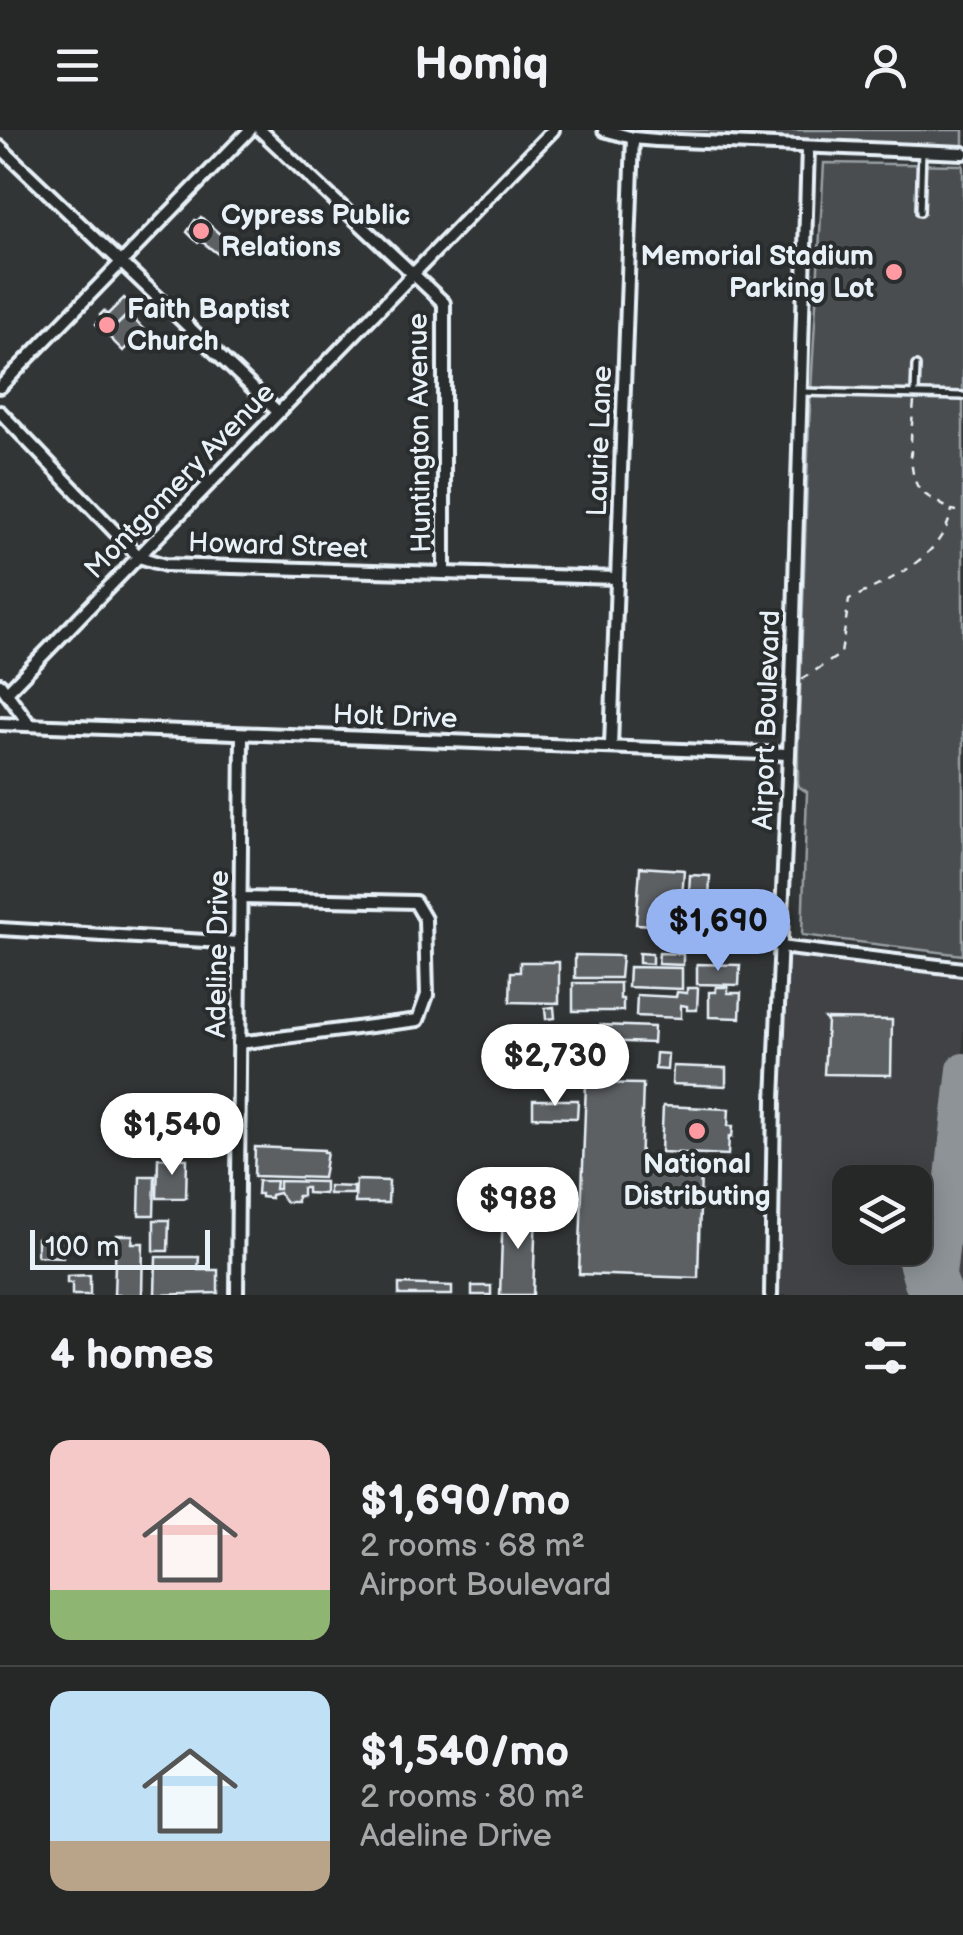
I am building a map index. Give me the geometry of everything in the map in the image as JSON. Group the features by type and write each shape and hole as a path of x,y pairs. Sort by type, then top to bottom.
{"street":[{"path":"0,387 250,130"},
{"name":"Huntington Avenue","path":"260,130 444,303 444,573"},
{"name":"Montgomery Avenue","path":"4,687 138,557 553,130"},
{"path":"604,130 633,138 963,152"},
{"name":"Laurie Lane","path":"611,746 633,138"},
{"path":"0,147 277,412"},
{"name":"Airport Boulevard","path":"771,1295 808,147"},
{"path":"0,412 138,557"},
{"name":"Howard Street","path":"138,557 165,565 617,578"},
{"path":"4,687 30,725"},
{"name":"Holt Drive","path":"0,724 788,754"},
{"name":"Adeline Drive","path":"237,1295 242,734"},
{"path":"239,1043 418,1020 427,995 425,919 415,902 240,898"},
{"path":"0,929 240,943"},
{"path":"780,947 963,969"}],"lane":[{"path":"920,212 922,151"},
{"path":"915,394 916,366"},
{"path":"801,392 963,396"}],"path":[{"path":"915,394 911,438 918,490 952,510 963,512"},
{"path":"792,684 841,654 849,600 916,565 948,528 952,510"}],"shaded area":[{"path":"639,130 963,130 963,146 676,134"},
{"path":"824,163 963,165 963,955 802,935 807,792 798,786 798,751 809,426"},
{"path":"780,947 963,969 963,1295 771,1295"}],"building":[{"path":"201,217 227,245 218,254 187,232"},
{"name":"Faith Baptist Church","path":"124,298 134,308 116,326 129,314 144,330 123,351 96,324 104,311 107,315"},
{"path":"640,867 684,870 680,927 683,934 672,933 673,926 636,924"},
{"path":"690,875 710,876 708,927 687,927"},
{"path":"639,953 652,954 652,964 639,963"},
{"path":"659,953 683,954 683,965 658,964"},
{"path":"575,955 622,956 620,978 575,978"},
{"path":"520,962 559,962 559,1003 510,1002 511,972 520,972"},
{"path":"697,964 740,965 739,985 697,984"},
{"path":"629,967 682,968 682,989 628,987"},
{"path":"573,983 620,983 623,1011 573,1011"},
{"path":"716,987 728,987 728,993 741,993 740,1018 709,1017 709,992 716,992"},
{"path":"687,988 698,988 697,1010 681,1005 681,1018 636,1016 637,995 676,997 677,992 687,993"},
{"path":"554,1007 555,1018 546,1019 545,1008"},
{"path":"825,1019 892,1020 891,1075 824,1074"},
{"path":"600,1025 654,1027 653,1043 599,1041"},
{"path":"656,1053 668,1054 667,1070 655,1069"},
{"path":"673,1066 726,1068 726,1086 672,1084"},
{"path":"586,1083 643,1084 640,1168 701,1170 698,1278 579,1274"},
{"path":"533,1100 578,1100 577,1118 533,1117"},
{"name":"National Distributing","path":"663,1106 729,1109 728,1126 733,1126 728,1155 661,1152"},
{"path":"255,1147 324,1150 327,1152 323,1178 254,1176"},
{"path":"158,1158 187,1159 186,1198 157,1198"},
{"path":"140,1176 155,1176 154,1215 139,1215"},
{"path":"356,1180 389,1181 388,1203 355,1203"},
{"path":"258,1181 276,1181 275,1189 279,1189 279,1181 325,1182 325,1194 307,1193 307,1188 302,1188 297,1202 286,1202 279,1193 271,1198 257,1194"},
{"path":"329,1186 354,1187 354,1194 329,1194"},
{"path":"503,1209 536,1210 533,1295 500,1295"},
{"path":"154,1220 169,1220 168,1251 154,1251"},
{"path":"116,1235 133,1235 132,1243 143,1243 142,1295 114,1295"},
{"path":"37,1238 64,1239 63,1257 37,1256"},
{"path":"156,1257 199,1257 198,1270 218,1270 218,1293 155,1295"},
{"path":"90,1275 90,1295 72,1295 72,1283 67,1283 67,1276"},
{"path":"399,1284 452,1286 452,1295 399,1295"},
{"path":"472,1286 491,1286 491,1295 472,1295"}],"taxiway":[{"path":"947,1295 940,1276 963,1069"},
{"path":"915,1265 920,1283 933,1295"}],"place":[{"name":"Cypress Public Relations","path":"201,231"},
{"name":"Memorial Stadium Parking Lot","path":"894,272"},
{"name":"Faith Baptist Church","path":"107,325"},
{"name":"National Distributing","path":"697,1131"}]}
